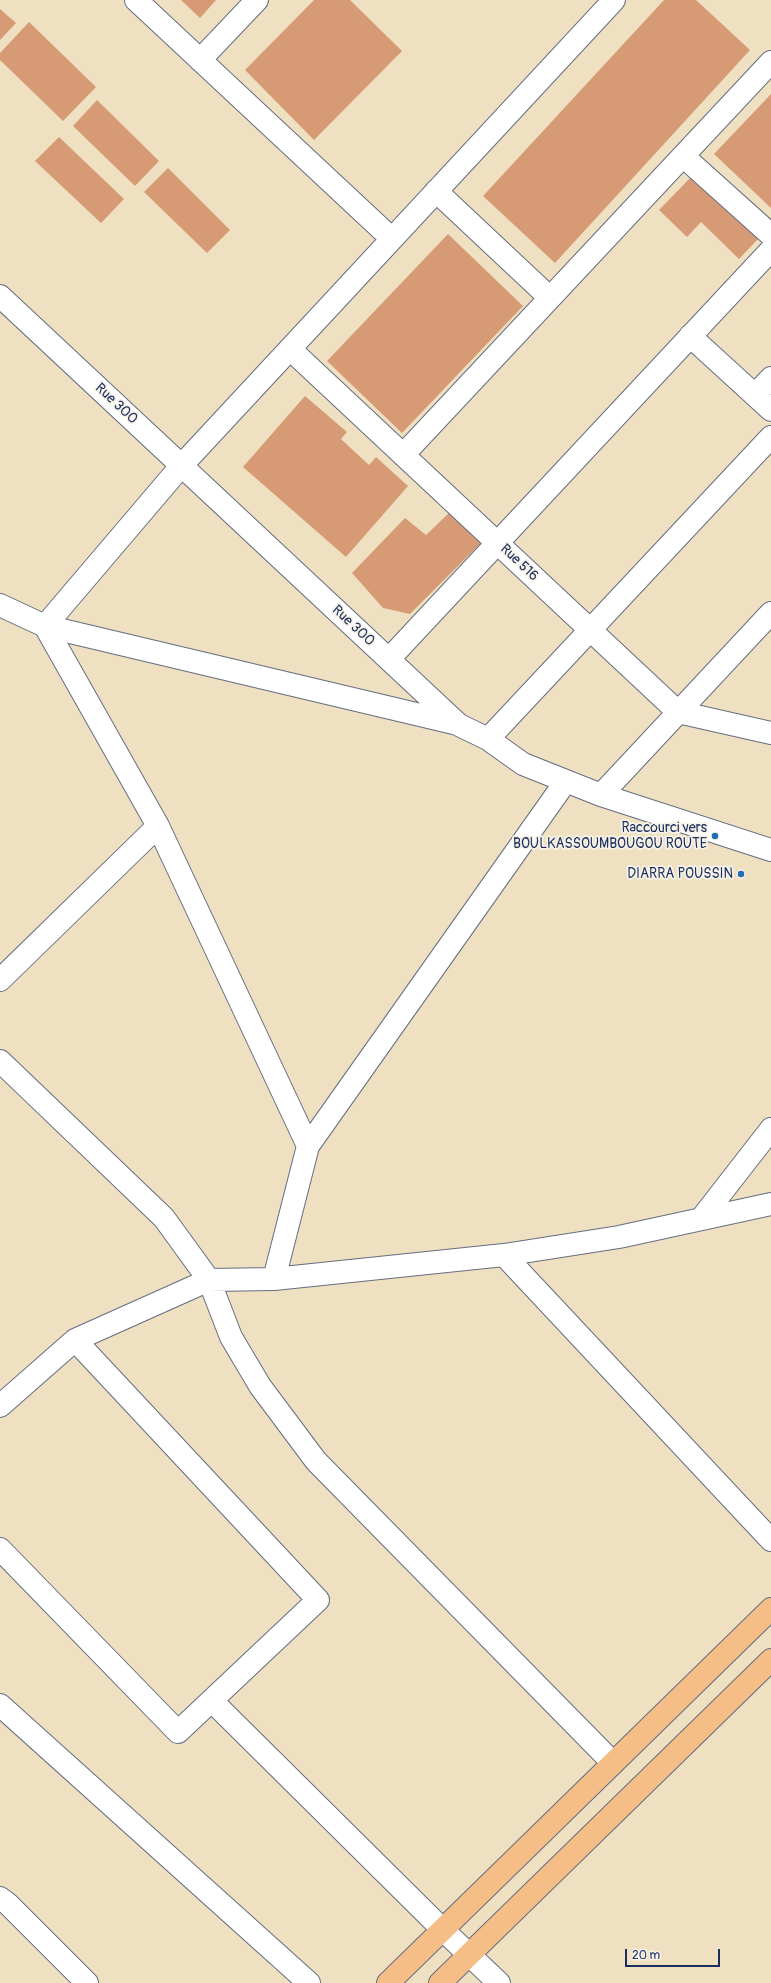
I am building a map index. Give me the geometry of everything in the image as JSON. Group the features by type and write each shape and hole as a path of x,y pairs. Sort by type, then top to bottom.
{"main road":[{"path":"388,1983 771,1609"},
{"path":"440,1983 771,1660"}],"street":[{"path":"136,0 392,239"},
{"path":"200,60 258,0"},
{"path":"45,626 182,465 614,0"},
{"path":"404,455 771,62"},
{"path":"683,156 771,235"},
{"path":"436,191 550,298"},
{"path":"389,659 771,250"},
{"name":"Rue 300","path":"0,296 459,724 488,739 523,764 601,795 771,850"},
{"path":"690,336 771,410"},
{"name":"Rue 516","path":"290,349 678,712"},
{"path":"755,395 771,378"},
{"path":"488,739 771,436"},
{"path":"0,605 45,626 459,724"},
{"path":"601,795 771,613"},
{"path":"45,626 158,826 308,1146"},
{"path":"678,712 771,733"},
{"path":"274,1279 308,1146 566,781"},
{"path":"0,980 158,826"},
{"path":"0,1061 164,1218 209,1280 230,1337 260,1386 316,1461 613,1763"},
{"path":"701,1219 771,1129"},
{"path":"3,1396 75,1340 209,1280 274,1279 504,1255 619,1237 771,1204"},
{"path":"504,1255 771,1540"},
{"path":"0,1549 178,1732 318,1600 75,1340"},
{"path":"212,1701 443,1930 500,1983"},
{"path":"0,1705 309,1983"},
{"path":"0,1898 8,1904 87,1983"}],"building":[{"path":"181,0 216,0 200,18"},
{"path":"314,0 350,0 402,51 314,140 245,70"},
{"path":"664,0 696,0 750,50 555,263 483,196"},
{"path":"0,9 16,23 0,40"},
{"path":"29,22 96,87 63,121 0,60 0,53"},
{"path":"771,94 771,208 714,154"},
{"path":"97,100 159,161 135,186 73,126"},
{"path":"59,137 124,199 101,223 35,161"},
{"path":"168,168 230,230 207,253 144,192"},
{"path":"693,175 759,238 739,259 701,222 687,237 659,210"},
{"path":"448,234 523,306 402,433 327,361"},
{"path":"305,396 347,432 341,439 369,465 376,457 408,486 346,557 243,467"},
{"path":"450,512 481,543 410,614 383,608 352,573 405,518 426,535"}],"place":[{"name":"Raccourci vers BOULKASSOUMBOUGOU ROUTE","path":"715,836"},
{"name":"DIARRA POUSSIN","path":"741,874"}]}
